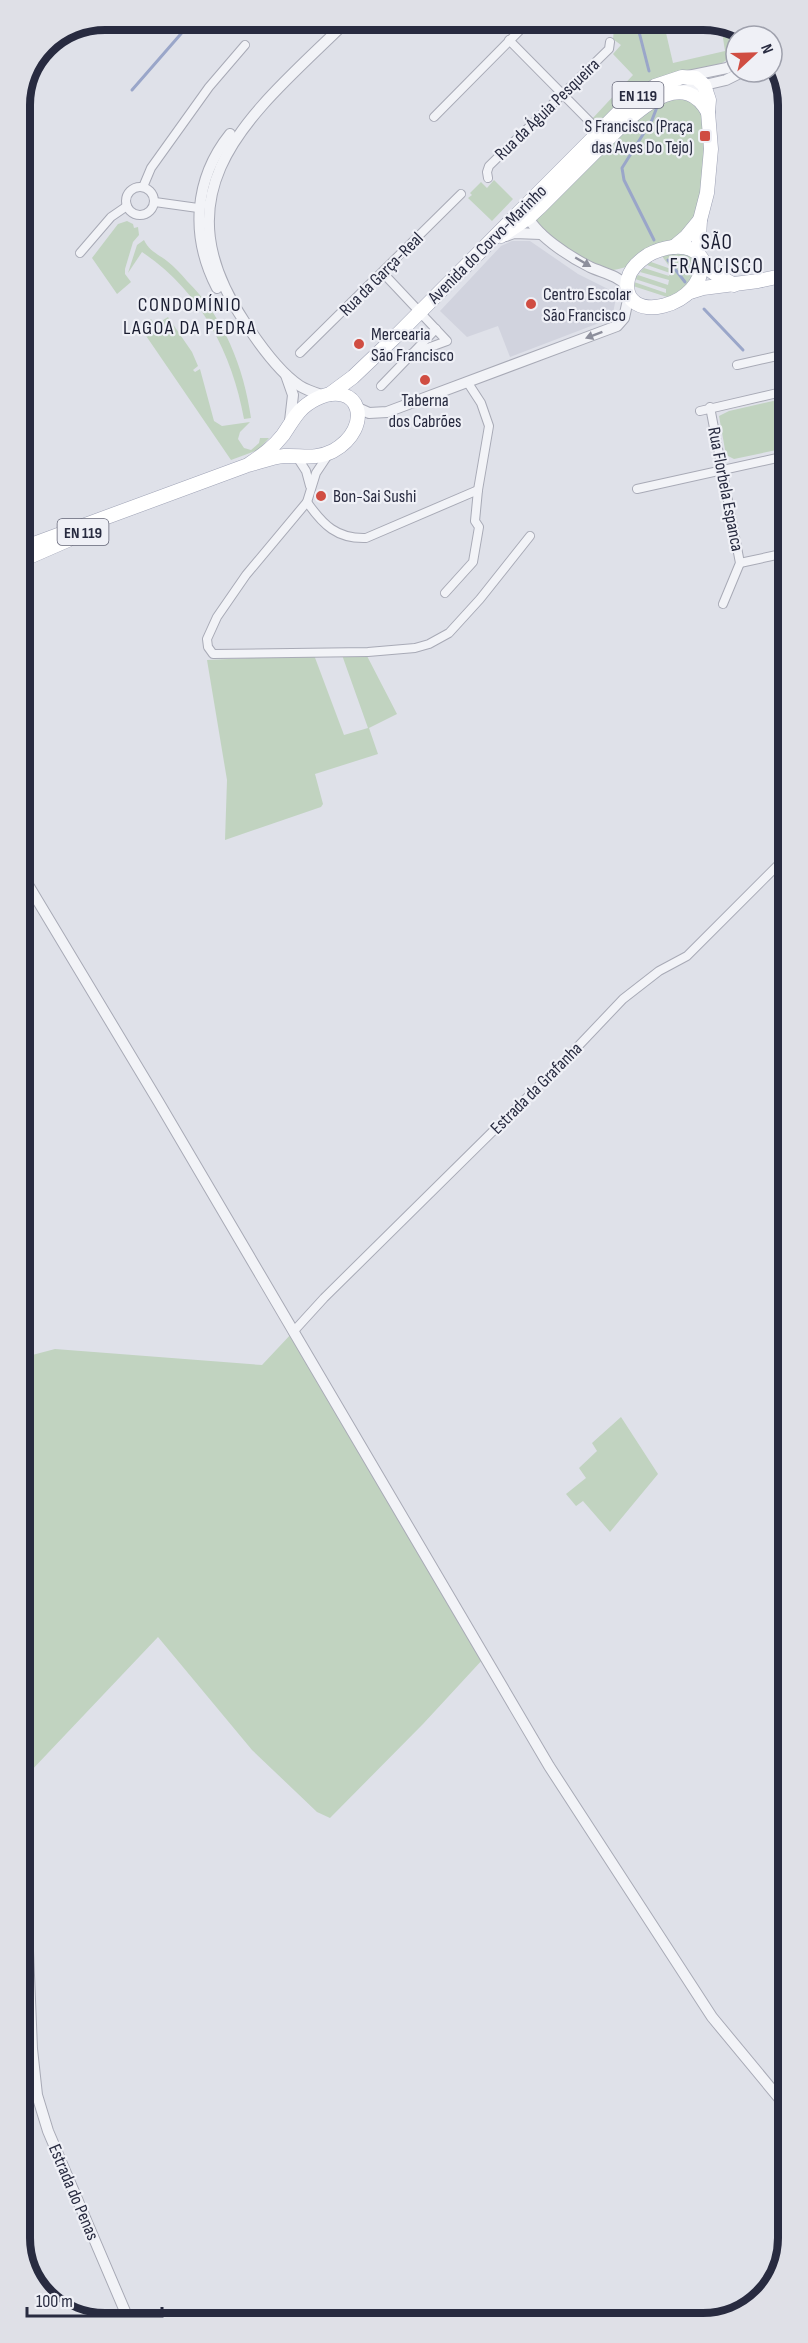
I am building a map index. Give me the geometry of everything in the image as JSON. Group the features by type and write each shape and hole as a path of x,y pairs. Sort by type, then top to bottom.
{"main road":[{"name":"EN 119","path":"598,131 639,95 655,86 688,76 696,78 704,85"},
{"path":"704,85 711,136 710,172 700,220 700,256 702,275 699,282 688,292 672,303 659,308 646,308 636,303 628,291 630,273 643,258 662,249 674,247 684,247 700,256 710,270 734,285"},
{"name":"EN 119","path":"679,91 692,93 707,105"},
{"name":"Avenida do Corvo-Marinho","path":"528,218 638,111 656,100 679,91"},
{"name":"Avenida do Corvo-Marinho","path":"364,367 493,242 527,202 598,131"},
{"name":"EN 119","path":"493,242 528,218"},
{"path":"674,247 700,220"},
{"path":"688,292 778,277"},
{"name":"EN 119","path":"328,395 364,367"},
{"name":"EN 119","path":"355,404 355,380 364,367"},
{"path":"328,395 344,396 355,404 359,418 356,428 345,441 330,452 316,457 296,457 286,446 287,427 310,403 328,395"},
{"name":"EN 119","path":"248,465 266,452 287,427"},
{"name":"EN 119","path":"30,548 248,465 281,456 296,457"}],"street":[{"path":"287,427 293,395 289,380 241,317 221,295 207,265 199,231 198,208 209,168 229,135 338,30"},
{"path":"434,117 520,30"},
{"path":"509,40 598,131 615,132"},
{"name":"Rua da Águia Pesqueira","path":"488,178 489,166 609,49 610,42"},
{"path":"143,187 147,174 157,159 209,87 245,45"},
{"path":"688,76 724,67"},
{"path":"704,85 708,79 724,69"},
{"name":"Avenida do Corvo-Marinho","path":"679,91 724,80"},
{"name":"Avenida do Corvo-Marinho","path":"707,105 715,90 724,82"},
{"path":"209,231 211,195 215,178 229,148 259,107"},
{"path":"581,166 596,145 598,131"},
{"path":"143,187 152,192 155,202 149,213 141,216 132,214 127,206 126,198 131,190 143,187"},
{"name":"Rua da Garça-Real","path":"300,353 461,194"},
{"path":"198,208 211,195"},
{"path":"155,202 198,208"},
{"path":"355,404 369,413 387,412 616,326 624,318 628,291 621,279 587,265 541,234 526,214 527,202"},
{"path":"80,252 111,217 127,206"},
{"path":"198,208 209,231 217,269 241,317"},
{"path":"493,242 514,233 541,234"},
{"path":"383,273 447,341 411,354"},
{"path":"381,386 435,329"},
{"path":"737,365 778,356"},
{"path":"281,368 299,385 328,395"},
{"path":"445,593 473,562 479,527 475,520 489,426 481,403 468,383"},
{"path":"700,411 778,393"},
{"name":"Rua Florbela Espanca","path":"710,408 740,563 723,604"},
{"path":"330,452 316,473 307,502 246,575 218,617 207,639 213,654 368,652 415,648 429,644 449,633 480,599 530,536"},
{"path":"296,457 306,471 311,488"},
{"path":"637,489 778,458"},
{"path":"307,502 328,529 348,537 366,538 478,490"},
{"path":"740,563 778,555"},
{"name":"Estrada da Grafanha","path":"293,1332 324,1298 566,1059 623,999 658,971 687,956 778,865"},
{"path":"30,888 549,1766 712,2017 778,2097"},
{"name":"Estrada do Penas","path":"30,2000 37,2095 48,2131 126,2313"}],"shaded area":[{"name":"Centro Escolar São Francisco","path":"512,241 530,241 578,274 608,289 616,298 612,318 510,357 498,326 467,337 440,311 501,246"}],"green space":[{"path":"614,30 665,30 673,63 724,51 724,62 661,78 603,120 592,119 633,75 613,54 621,45 613,39"},
{"path":"682,94 701,108 705,140 703,191 693,222 684,235 631,265 609,270 593,266 559,243 538,224 534,218 638,115"},
{"path":"494,180 513,199 492,221 468,198 481,182 487,188"},
{"path":"127,221 133,224 134,228 138,227 139,235 133,242 125,269 125,274 131,282 117,294 92,258 118,224"},
{"path":"144,240 151,250 173,266 200,295 222,327 237,362 251,418 244,419 239,394 222,347 197,304 181,285 142,252 128,273 137,245"},
{"path":"688,253 698,262 690,285 667,300 667,297 633,286 634,282 666,293 666,289 635,279 638,275 668,285 669,280 640,272 644,268 669,276 670,273 647,265 651,262 671,269 662,256"},
{"path":"168,317 192,352 198,366 193,370 195,372 200,369 214,421 222,426 250,422 240,432 238,439 244,448 251,450 259,443 260,438 269,438 258,450 231,460 140,327 151,319 155,325"},
{"path":"778,400 778,450 734,459 726,455 719,416 729,411"},
{"path":"366,654 397,714 369,728 378,754 315,774 323,804 321,807 225,840 227,780 207,660 314,655 344,735 368,728 342,655"},
{"path":"293,1332 484,1658 423,1724 330,1818 317,1812 252,1750 158,1637 30,1772 30,1356 55,1349 262,1365"},
{"path":"621,1417 658,1474 610,1532 583,1501 576,1506 566,1494 586,1478 579,1468 597,1451 592,1443"}],"waterway":[{"path":"132,90 184,30"},
{"path":"639,30 649,71"},
{"path":"654,240 624,180 622,168 652,120 657,107"},
{"path":"668,260 685,282"},
{"path":"704,309 743,350"}],"place":[{"name":"S Francisco (Praça das Aves Do Tejo)","path":"705,136"},
{"name":"Centro Escolar São Francisco","path":"531,304"},
{"name":"Mercearia São Francisco","path":"359,344"},
{"name":"Taberna dos Cabrões","path":"425,380"},
{"name":"Bon-Sai Sushi","path":"321,496"}],"district":[{"name":"SÃO FRANCISCO","path":"717,254"},
{"name":"CONDOMÍNIO LAGOA DA PEDRA","path":"190,316"}]}
